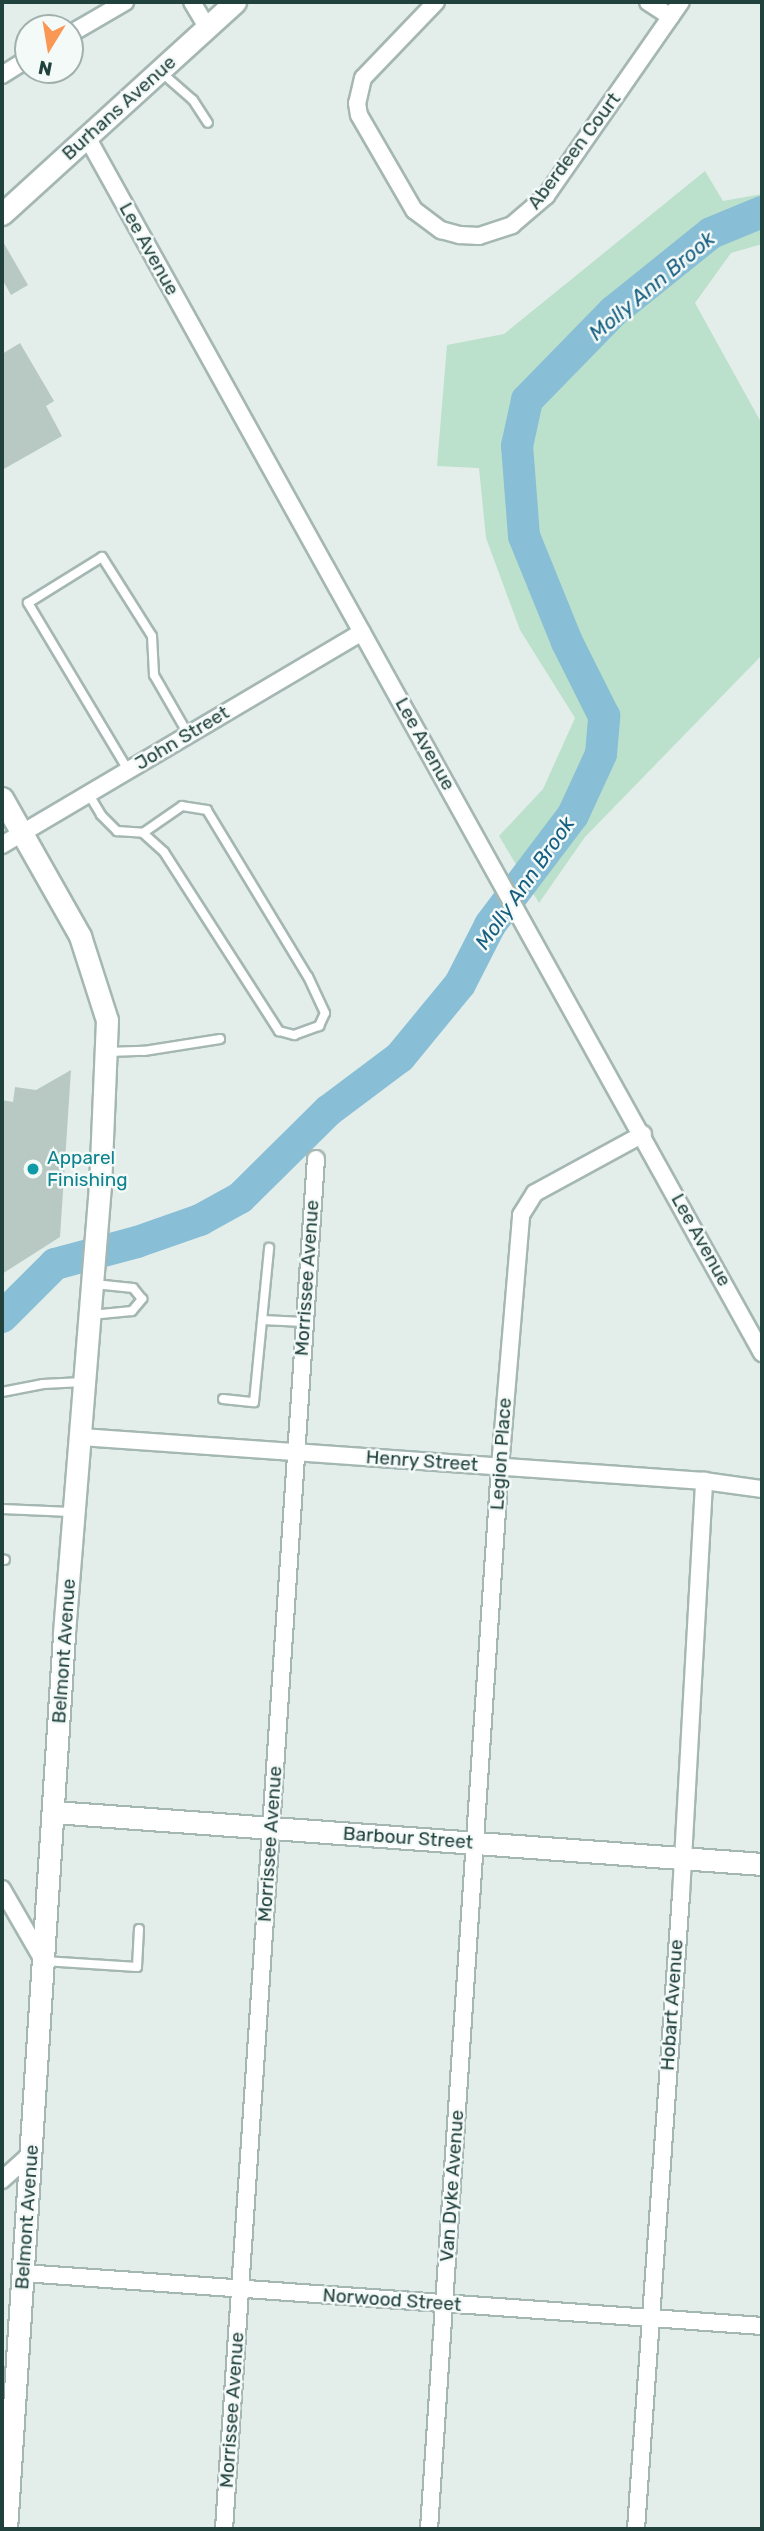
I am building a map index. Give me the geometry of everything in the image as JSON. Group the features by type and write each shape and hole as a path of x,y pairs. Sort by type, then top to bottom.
{"main road":[{"name":"Burhans Avenue","path":"2,214 236,2"},
{"name":"Belmont Avenue","path":"2,798 79,936 107,1020 100,1185 88,1312 86,1382 74,1512 23,2273 7,2445 6,2529"},
{"name":"Barbour Street","path":"54,1812 762,1864"}],"street":[{"path":"84,26 125,2"},
{"path":"192,2 207,27"},
{"name":"Aberdeen Court","path":"436,2 363,78 357,103 359,115 405,199 430,223 460,235 480,236 512,225 546,196 681,2"},
{"path":"648,2 671,17"},
{"name":"Lee Avenue","path":"87,137 643,1134 762,1353"},
{"name":"John Street","path":"2,845 362,632"},
{"name":"Legion Place","path":"476,1843 500,1467 521,1215 535,1194 643,1134"},
{"name":"Morrissee Avenue","path":"223,2529 316,1159"},
{"name":"Henry Street","path":"81,1437 704,1481 762,1489"},
{"name":"Hobart Avenue","path":"636,2529 682,1859 704,1481"},
{"name":"Van Dyke Avenue","path":"429,2529 476,1843"},
{"path":"2,1889 44,1961"},
{"path":"2,2180 31,2154"},
{"name":"Norwood Street","path":"23,2273 762,2326"}],"lane":[{"path":"159,71 193,100 208,122"},
{"path":"128,770 28,603 102,557 152,636 154,675 188,734"},
{"path":"88,793 101,816 117,831 143,833 164,852 279,1031 294,1035 319,1026 325,1013 308,976 207,810 182,806 143,833"},
{"path":"107,1052 144,1051 220,1039"},
{"path":"223,1399 254,1402 269,1248"},
{"path":"88,1312 132,1311 142,1299 133,1288 91,1284"},
{"path":"262,1320 304,1322"},
{"path":"2,1392 43,1384 86,1382"},
{"path":"2,1509 74,1512"},
{"path":"44,1961 137,1967 139,1929"}],"green space":[{"path":"705,171 723,201 762,194 762,244 731,253 695,303 762,424 762,655 585,837 539,903 499,836 543,789 575,718 520,630 486,538 479,468 437,466 447,345 504,334"}],"building":[{"path":"2,240 28,285 11,295 2,279"},
{"path":"20,343 54,401 46,406 62,436 2,470 2,354"},
{"name":"Apparel Finishing","path":"71,1070 60,1237 2,1274 2,1100 13,1102 15,1087 36,1090"}],"waterway":[{"name":"Molly Ann Brook","path":"2,1317 55,1264 137,1242 200,1220 240,1198 328,1111 400,1057 460,984 490,925 573,815 601,754 604,716 567,642 524,536 517,446 527,400 614,311 711,233 762,212"}],"place":[{"name":"Apparel Finishing","path":"33,1169"}]}
